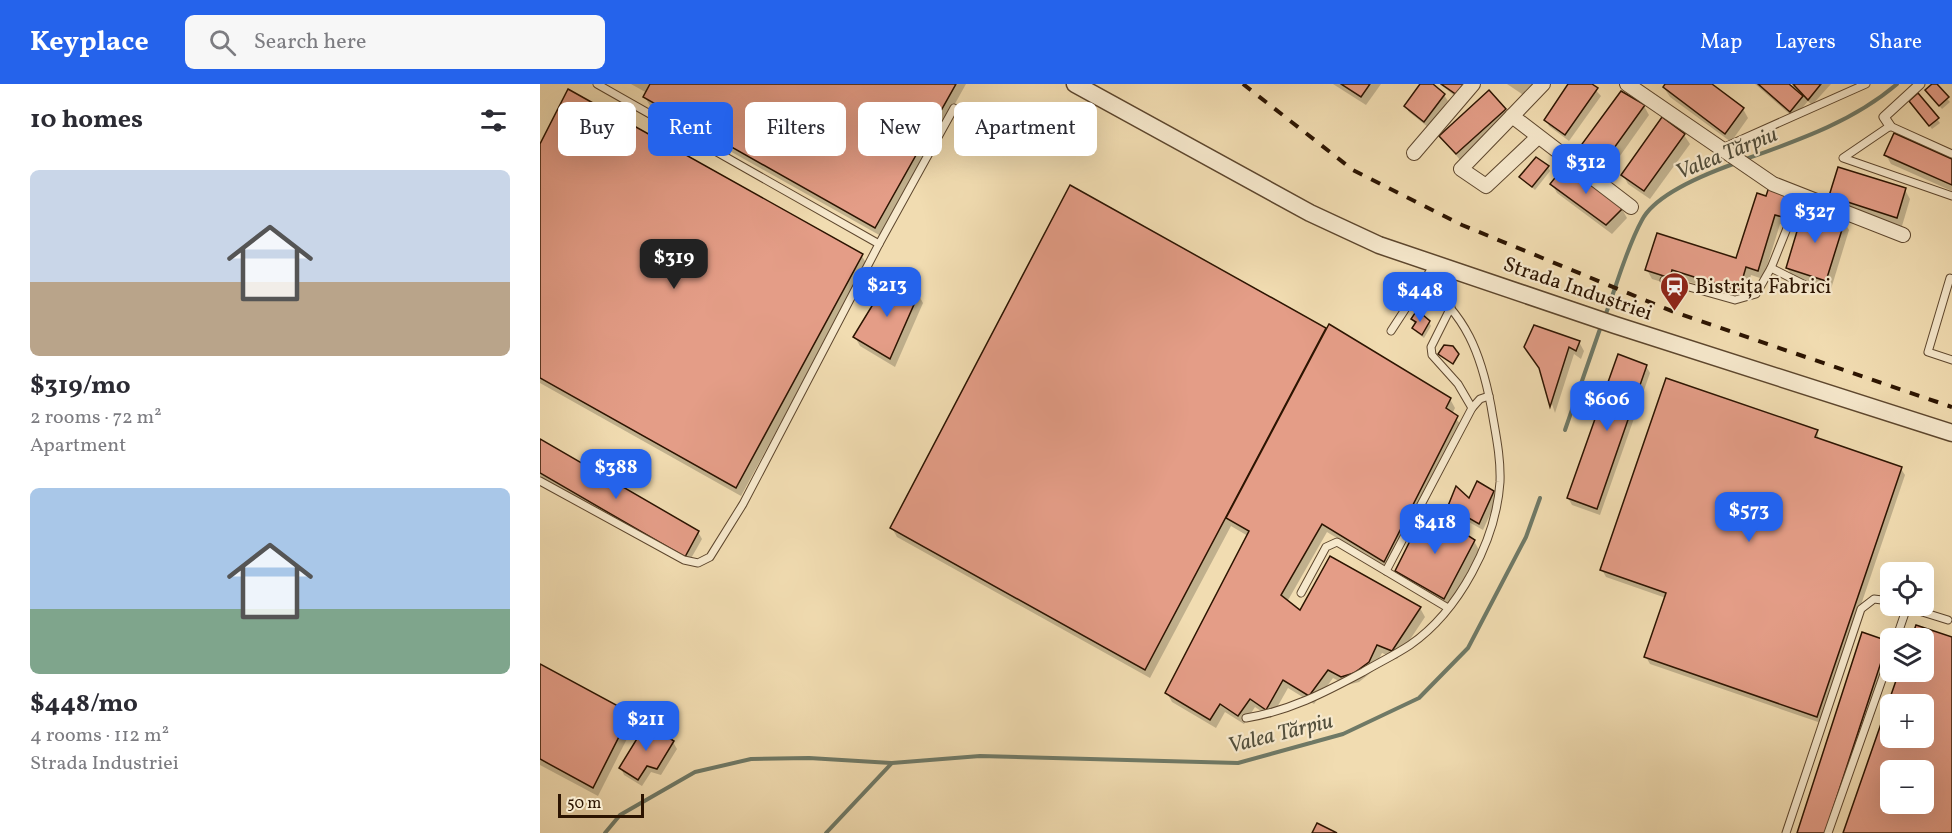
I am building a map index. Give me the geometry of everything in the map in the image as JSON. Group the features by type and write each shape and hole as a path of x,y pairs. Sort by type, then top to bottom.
{"street":[{"name":"Strada Industriei","path":"1076,84 1310,213 1379,245 1584,315 1952,433"},
{"path":"1414,153 1473,84"},
{"path":"1538,137 1486,186 1461,169 1543,84"},
{"path":"1628,84 1761,177 1800,196 1903,235"},
{"path":"1890,126 1884,117 1920,84"},
{"path":"1512,116 1631,207"}],"lane":[{"path":"597,84 879,244"},
{"path":"1726,152 1866,84"},
{"path":"540,481 684,560 698,563 710,557 743,504 879,244 954,108"},
{"path":"1952,154 1890,126 1843,158 1952,196"},
{"path":"1664,280 1735,300 1756,294 1771,267 1800,196"},
{"path":"1391,332 1435,263"},
{"path":"1771,267 1813,289"},
{"path":"1950,278 1928,352 1952,360"},
{"path":"1246,718 1275,713 1334,688 1411,644 1448,608 1475,564 1497,510 1500,454 1478,354 1451,307 1422,283"},
{"path":"1451,307 1431,347 1432,355 1458,384 1472,408"},
{"path":"1386,571 1472,408 1480,399 1489,396"},
{"path":"1300,593 1326,547 1330,543 1337,542 1448,608"},
{"path":"1786,833 1861,609 1874,598 1880,600"},
{"path":"1934,616 1948,620"},
{"path":"1828,833 1881,682"}],"building":[{"path":"650,84 956,84 942,109 942,102 858,102 858,156 916,156 875,228 747,156 846,156 846,102 745,102 745,155 733,148 733,102 652,102 643,97"},
{"path":"1341,84 1370,84 1361,97"},
{"path":"1420,84 1433,84 1445,94 1424,122 1404,106"},
{"path":"1441,84 1466,84 1457,95"},
{"path":"1568,84 1592,84 1598,88 1565,135 1544,120"},
{"path":"1665,84 1712,84 1744,108 1725,134 1663,87"},
{"path":"1758,84 1789,84 1803,96 1790,112"},
{"path":"1793,84 1821,84 1808,100"},
{"path":"1932,84 1937,84 1949,97 1939,106 1925,90"},
{"path":"568,89 591,102 561,102"},
{"path":"1489,90 1506,109 1456,154 1439,136"},
{"path":"1621,91 1645,105 1604,162 1582,144"},
{"path":"1918,93 1939,118 1929,126 1909,101"},
{"path":"558,109 558,156 636,156 636,127 648,134 648,156 688,156 863,254 736,488 540,378 540,144"},
{"path":"1662,117 1685,134 1644,191 1621,175"},
{"path":"1894,133 1952,159 1952,185 1884,155"},
{"path":"1536,157 1549,166 1532,187 1519,177"},
{"path":"1566,164 1623,208 1606,225 1550,184"},
{"path":"1838,167 1906,188 1897,218 1829,196"},
{"path":"1070,185 1326,328 1145,670 890,528"},
{"path":"1769,187 1795,195 1786,218 1775,215 1758,271 1746,267 1739,291 1672,270 1670,278 1645,270 1657,233 1736,258 1757,193 1766,196"},
{"path":"1804,208 1845,220 1826,281 1786,268"},
{"path":"889,278 919,293 890,359 853,337"},
{"path":"1417,310 1430,321 1422,335 1412,328 1416,322 1411,319"},
{"path":"1329,324 1451,398 1446,408 1458,416 1384,562 1322,524 1281,595 1300,610 1330,556 1421,607 1392,651 1377,645 1369,662 1354,673 1341,677 1328,670 1309,696 1283,680 1266,710 1250,699 1238,716 1220,704 1210,720 1165,693 1249,531 1226,518"},
{"path":"1534,325 1580,341 1576,351 1569,347 1550,407 1539,368 1524,347"},
{"path":"1444,345 1453,346 1459,354 1453,364 1438,354"},
{"path":"1618,354 1647,365 1597,509 1567,498"},
{"path":"1666,378 1818,430 1815,437 1902,467 1817,717 1644,657 1666,593 1600,570"},
{"path":"540,439 699,531 685,557 540,473"},
{"path":"1477,481 1494,491 1479,524 1448,506 1456,486 1469,498"},
{"path":"1426,509 1475,540 1444,599 1395,571"},
{"path":"1934,631 1952,637 1952,833 1843,833 1880,727 1880,748 1934,748 1934,694 1891,694 1896,682 1934,682"},
{"path":"1862,632 1880,638 1880,665 1825,833 1797,833"},
{"path":"540,664 631,713 593,788 540,759"},
{"path":"646,724 674,741 657,769 647,766 638,780 619,768"},
{"path":"1317,823 1337,833 1312,833"}],"waterway":[{"name":"Valea Tărpiu","path":"1746,159 1806,137 1844,119 1863,109 1897,84"},
{"name":"Valea Tărpiu","path":"1605,316 1631,243 1649,210 1684,185 1736,163"},
{"name":"Valea Tărpiu","path":"1565,430 1601,326"},
{"name":"Valea Tărpiu","path":"826,833 892,763 980,756 1238,763 1343,734 1419,698 1468,648 1526,537 1540,498"},
{"path":"605,833 620,815 695,772 751,759 809,758 891,763"}],"railway":[{"path":"1243,84 1353,170 1462,225 1674,312 1952,407"}],"place":[{"name":"Bistrița Fabrici","path":"1674,312"}]}
